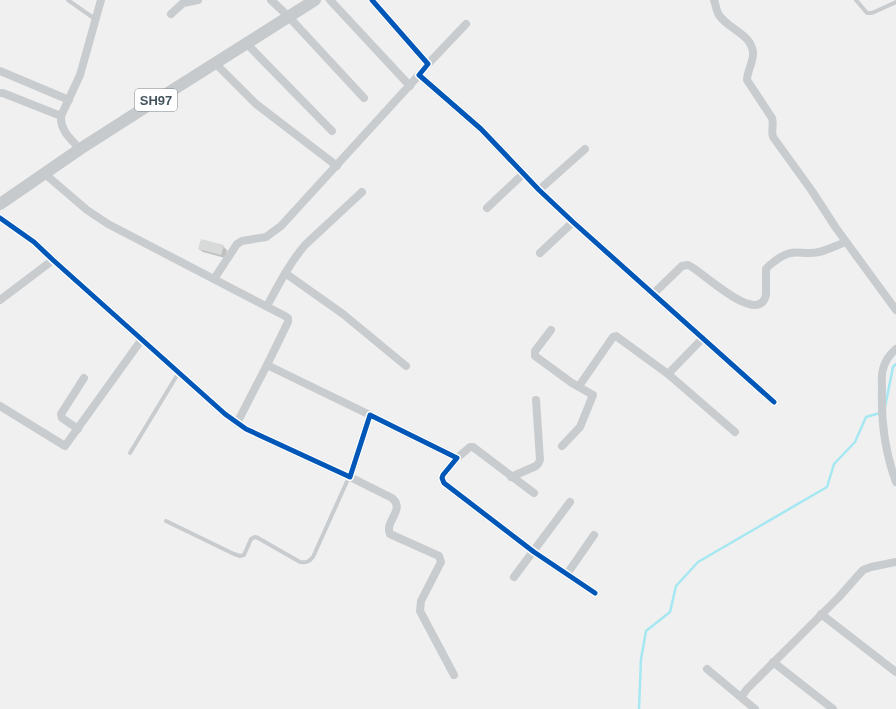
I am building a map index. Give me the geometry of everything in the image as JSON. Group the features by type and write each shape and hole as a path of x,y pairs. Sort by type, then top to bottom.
{"main road":[{"name":"SH97","path":"0,204 80,149 315,0"}],"street":[{"path":"80,149 64,132 61,124 61,116 81,71 101,0"},
{"path":"170,14 186,1 194,2 198,0"},
{"path":"270,0 288,16 364,98"},
{"path":"330,0 410,86"},
{"path":"372,0 428,64"},
{"path":"714,0 718,14 722,19 742,34 750,44 753,54 747,80 772,118 773,137 846,242 896,310"},
{"path":"214,279 237,244 242,241 266,237 274,232 337,166 410,86 428,64 466,24"},
{"path":"246,43 332,131"},
{"path":"215,62 256,104 337,166"},
{"path":"0,71 69,100"},
{"path":"419,75 481,129 523,174 572,222 774,402"},
{"path":"0,93 3,92 61,116"},
{"path":"539,190 585,148"},
{"path":"45,174 87,210 108,224 288,318 288,322 237,423"},
{"path":"488,208 523,174"},
{"path":"267,306 290,264 305,245 362,192"},
{"path":"0,218 34,242 225,414 237,423 350,476 396,501 396,509 389,528 390,534 441,558 441,562 421,601 420,611 454,675"},
{"path":"540,253 572,222"},
{"path":"653,294 682,266 688,265 735,299 756,305 765,300 766,269 782,255 787,252 820,252 846,242"},
{"path":"0,300 53,260"},
{"path":"285,273 344,314 406,366"},
{"path":"551,330 534,354 537,358 593,395 580,427 562,446"},
{"path":"579,386 614,336 618,337 668,374 735,432"},
{"path":"668,374 703,338"},
{"path":"0,406 64,446 78,429 142,339"},
{"path":"896,349 889,356 882,370 881,407 884,424 884,440 896,482"},
{"path":"267,365 457,458"},
{"path":"78,429 62,418 61,414 84,378"},
{"path":"511,477 536,466 540,460 536,400"},
{"path":"350,476 370,415"},
{"path":"534,493 473,447 470,447 457,458 442,478 444,483 534,552 595,593"},
{"path":"514,577 570,502"},
{"path":"567,574 594,535"},
{"path":"742,696 747,689 863,570 896,562"},
{"path":"821,614 896,672"},
{"path":"773,662 833,709"},
{"path":"707,669 742,696 755,709"}],"lane":[{"path":"68,0 96,19"},
{"path":"856,0 867,14 896,2"},
{"path":"130,453 179,372"},
{"path":"166,521 240,556 244,555 251,539 255,537 300,562 305,563 310,561 313,557 350,476"}],"building":[{"path":"201,239 224,245 221,255 198,249"}],"waterway":[{"path":"885,407 893,367 896,364"},
{"path":"639,709 641,659 646,631 670,612 676,586 698,562 827,487 834,464 855,442 866,417 880,413"}],"cycle path":[{"path":"372,0 428,64 419,75 481,129 539,190 573,222 774,402"},
{"path":"0,218 34,242 225,414 246,429 350,477 370,415 457,458 443,475 442,478 444,483 534,552 595,593"}]}
